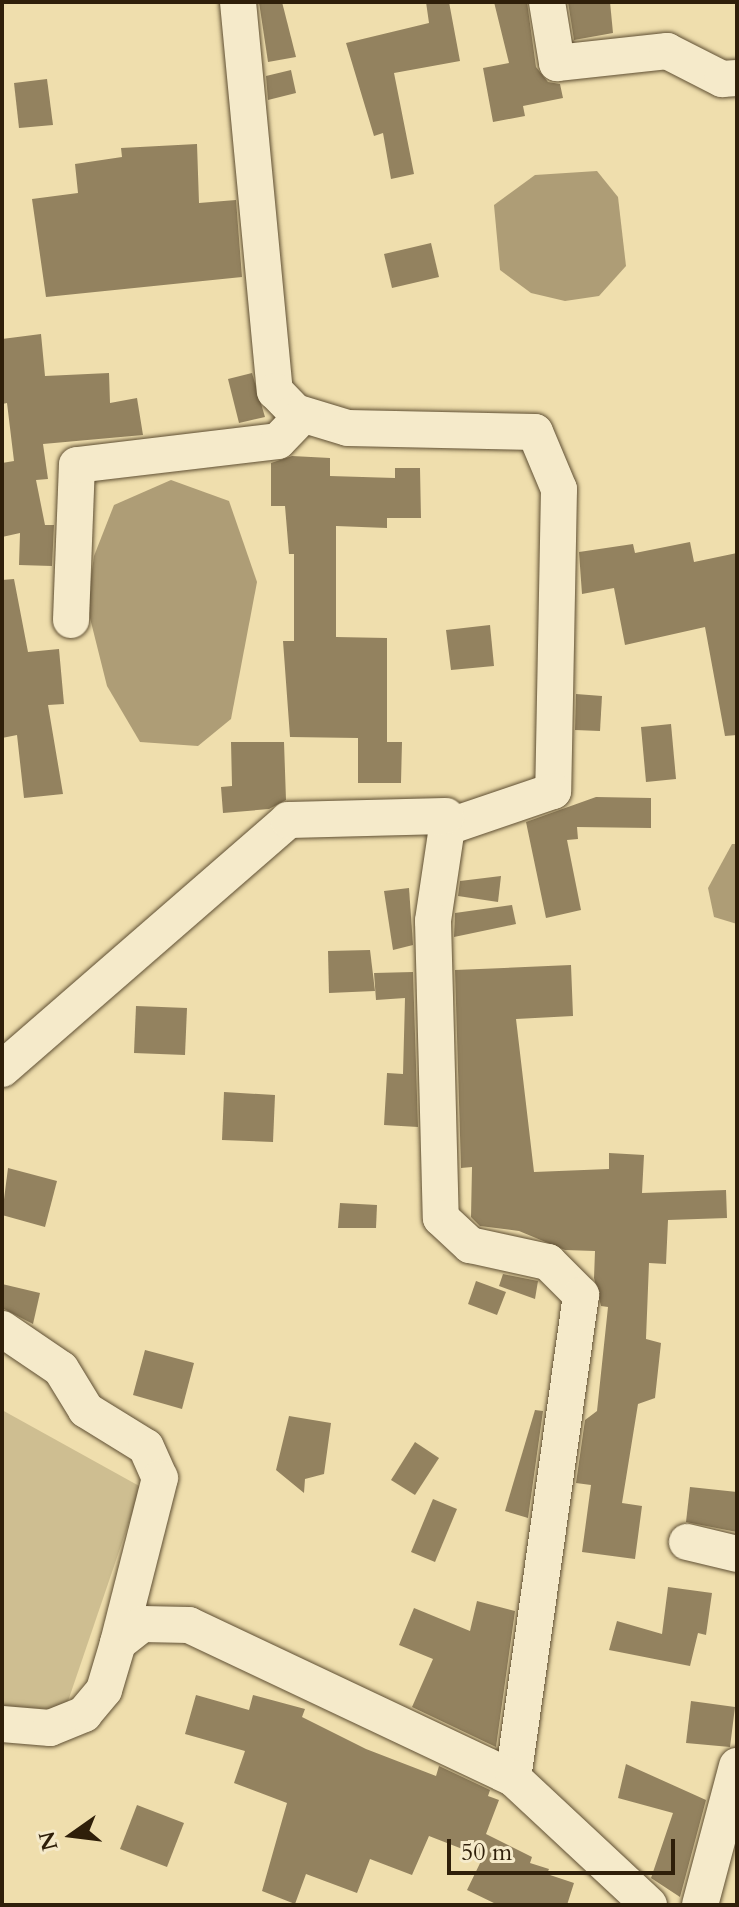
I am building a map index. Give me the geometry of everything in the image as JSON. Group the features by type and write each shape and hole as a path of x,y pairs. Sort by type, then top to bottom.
{"street":[{"path":"238,2 275,391 303,415 348,428 535,432 559,489 553,791 447,827 433,921 441,1218 470,1245 515,1260 548,1262 581,1295 513,1778"},
{"path":"547,2 557,63 667,51 722,79 737,78"},
{"path":"71,620 77,465 278,441 303,415"},
{"path":"2,1069 288,820 446,816"},
{"path":"2,1329 61,1369 86,1410 146,1447 160,1478 104,1690 84,1714 50,1728 2,1724"},
{"path":"687,1542 737,1554"},
{"path":"118,1643 142,1624 189,1625 513,1778 649,1905"},
{"path":"700,1905 737,1766"}],"shaded area":[{"path":"597,171 618,197 626,266 599,296 565,301 531,293 500,270 494,205 535,175"},
{"path":"171,480 229,501 257,582 231,719 198,746 140,742 107,686 87,606 94,556 114,505"},
{"path":"732,844 737,844 737,924 714,917 708,888"},
{"path":"2,1410 141,1487 65,1710 2,1706"}],"building":[{"path":"259,2 282,2 296,57 268,62"},
{"path":"426,2 449,2 460,61 394,73 414,174 391,179 383,133 374,136 346,43 429,23"},
{"path":"494,2 527,2 536,67 548,82 560,84 563,98 523,106 525,116 493,122 483,68 509,63"},
{"path":"568,2 610,2 613,33 574,40"},
{"path":"291,70 296,93 268,100 266,76"},
{"path":"47,79 53,125 19,128 14,83"},
{"path":"197,144 199,203 236,200 242,277 46,297 32,199 78,193 75,164 122,157 121,148"},
{"path":"431,243 439,277 392,288 384,254"},
{"path":"41,334 45,376 109,373 110,403 137,398 143,435 43,444 48,479 36,480 45,525 54,525 52,566 19,565 20,533 2,537 2,463 14,461 7,403 2,404 2,339"},
{"path":"252,373 265,417 239,423 228,379"},
{"path":"292,456 330,458 330,476 395,478 395,468 420,468 421,518 387,518 387,528 336,526 336,637 387,638 387,742 402,742 401,783 358,783 358,738 290,737 283,641 294,641 294,554 289,554 285,506 271,506 271,463"},
{"path":"690,542 694,562 737,553 737,735 725,736 705,627 625,645 614,588 582,594 579,552 633,544 635,553"},
{"path":"14,579 28,652 59,649 64,704 48,705 63,794 24,798 17,735 2,738 2,580"},
{"path":"490,625 494,666 451,670 446,630"},
{"path":"576,694 602,696 600,731 575,730"},
{"path":"671,724 676,779 646,782 641,727"},
{"path":"231,742 284,742 286,800 269,809 223,813 221,787 232,786"},
{"path":"596,797 651,798 651,828 577,827 578,839 567,840 581,910 546,918 526,822"},
{"path":"501,876 498,902 458,896 460,881"},
{"path":"409,888 413,945 393,950 384,891"},
{"path":"512,905 516,924 454,937 455,913"},
{"path":"370,950 375,991 329,993 328,951"},
{"path":"571,965 573,1016 516,1019 534,1172 609,1169 609,1153 644,1155 642,1193 726,1190 727,1218 668,1220 666,1264 649,1263 646,1339 661,1343 655,1398 638,1404 622,1503 642,1506 635,1559 582,1552 591,1485 576,1483 585,1420 597,1411 608,1307 601,1306 594,1278 595,1251 565,1250 519,1231 480,1226 471,1217 472,1167 461,1168 455,970"},
{"path":"413,972 418,1127 384,1125 387,1073 403,1074 405,998 376,1000 374,973"},
{"path":"136,1006 187,1008 185,1055 134,1053"},
{"path":"224,1092 275,1095 273,1142 222,1140"},
{"path":"8,1168 57,1181 45,1227 2,1215"},
{"path":"340,1203 377,1205 376,1228 338,1228"},
{"path":"503,1274 538,1281 535,1299 499,1286"},
{"path":"476,1281 506,1292 497,1315 468,1304"},
{"path":"2,1284 40,1293 33,1324 2,1308"},
{"path":"145,1350 194,1363 182,1409 133,1395"},
{"path":"535,1410 543,1411 528,1518 505,1511"},
{"path":"289,1416 331,1423 324,1474 305,1479 304,1493 276,1470"},
{"path":"415,1442 439,1458 415,1495 391,1480"},
{"path":"690,1487 737,1492 737,1532 686,1522"},
{"path":"433,1499 457,1509 435,1562 411,1552"},
{"path":"668,1587 712,1593 706,1635 698,1633 690,1666 609,1650 617,1621 662,1634"},
{"path":"477,1601 515,1611 496,1747 412,1707 433,1659 399,1645 414,1608 470,1631"},
{"path":"196,1695 249,1710 253,1695 305,1709 302,1717 366,1749 436,1776 439,1766 490,1790 488,1796 499,1800 486,1834 532,1857 530,1863 549,1869 547,1874 574,1883 567,1905 498,1905 467,1890 483,1857 429,1836 412,1875 370,1859 357,1893 306,1874 295,1904 262,1891 287,1803 234,1783 245,1751 185,1734"},
{"path":"691,1701 735,1707 730,1747 686,1743"},
{"path":"626,1764 706,1800 680,1897 651,1878 673,1813 618,1798"},
{"path":"137,1805 184,1823 167,1867 120,1849"}]}
